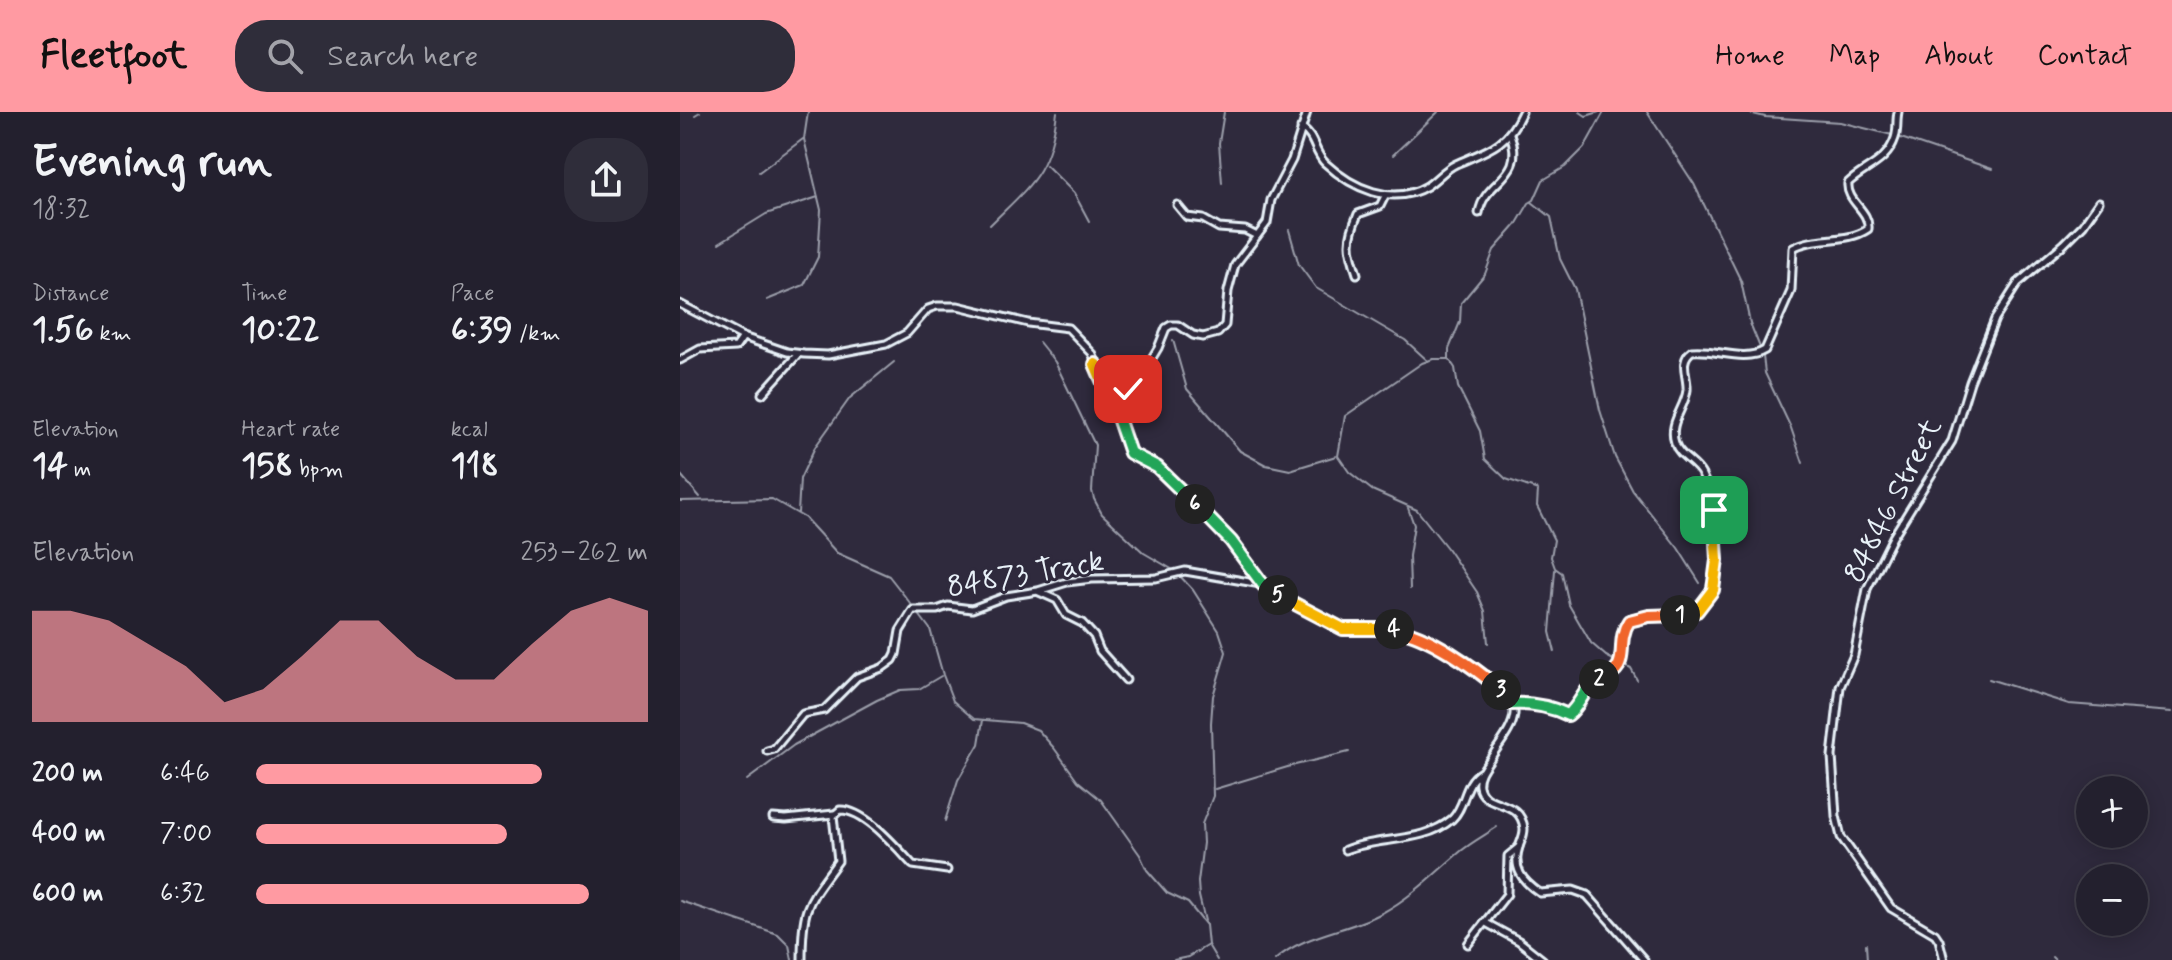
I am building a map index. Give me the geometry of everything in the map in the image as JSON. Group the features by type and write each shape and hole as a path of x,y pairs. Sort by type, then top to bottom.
{"street":[{"path":"1095,364 1118,383 1128,389 1134,388 1166,328 1178,325 1193,335 1211,336 1218,333 1228,317 1228,291 1235,265 1267,223 1271,200 1287,171 1307,112"},
{"path":"1301,128 1310,135 1324,162 1367,191 1385,196 1418,190 1451,166 1494,148 1510,134 1522,112"},
{"path":"1512,704 1555,709 1568,715 1578,707 1588,686 1612,675 1619,667 1629,621 1649,616 1693,613 1713,590 1717,560 1713,502 1702,474 1678,450 1674,438 1674,422 1687,394 1684,362 1687,354 1702,350 1744,355 1762,353 1783,314 1791,291 1793,248 1833,237 1853,237 1868,229 1869,223 1849,195 1848,183 1877,164 1890,150 1897,130 1898,112"},
{"path":"1479,213 1483,200 1511,167 1514,153 1510,134"},
{"path":"1357,274 1349,247 1351,232 1358,214 1380,206 1385,196"},
{"name":"84846 Street","path":"1944,960 1935,934 1891,908 1841,837 1836,816 1832,756 1837,733 1838,697 1854,655 1867,589 1893,537 1952,441 1970,382 1995,319 2018,283 2083,225 2099,202"},
{"path":"1177,205 1187,217 1203,219 1219,228 1245,230 1257,236"},
{"path":"680,304 743,337 798,354 828,355 886,344 907,333 928,309 945,305 982,310 1028,323 1068,328 1092,353 1130,453 1157,467 1231,541 1262,584 1282,598 1343,629 1398,629 1410,632 1481,673 1503,692 1512,704 1514,715 1479,777 1479,789 1485,797 1503,802 1522,820 1524,833 1515,861 1523,879 1540,893 1573,890 1587,895 1644,960"},
{"path":"680,360 700,349 736,347 743,337"},
{"path":"762,394 798,354"},
{"name":"84873 Track","path":"767,751 774,749 803,714 824,710 857,677 882,668 893,660 900,631 913,610 937,610 948,606 972,609 1006,596 1067,582 1147,579 1185,571 1262,584"},
{"path":"1038,591 1057,600 1066,615 1082,623 1094,636 1100,651 1126,680"},
{"path":"1345,850 1362,843 1397,840 1436,829 1456,814 1468,785 1474,776 1482,772"},
{"path":"773,818 852,811 896,845 913,865 947,870"},
{"path":"802,960 806,908 838,861 834,814"},
{"path":"1468,944 1507,894 1508,856 1519,846"},
{"path":"1486,923 1519,941 1543,960"}],"waterway":[{"path":"695,115 700,112"},
{"path":"767,300 804,285 818,257 821,210 804,139 808,112"},
{"path":"990,225 1027,187 1044,164 1057,112"},
{"path":"1222,183 1219,143 1224,112"},
{"path":"1393,155 1438,112"},
{"path":"1580,112 1586,116 1599,112"},
{"path":"1604,112 1584,148 1565,167 1543,180 1534,200 1494,250 1485,274 1461,303 1460,322 1449,349 1449,359 1455,368 1458,387 1480,431 1485,459 1506,479 1538,490 1537,506 1554,540 1551,557 1555,568 1562,573 1569,605 1591,643 1606,656 1631,669 1637,680"},
{"path":"1647,112 1694,184 1741,281 1750,323 1761,350"},
{"path":"1745,112 1765,117 1840,122 1892,135"},
{"path":"1898,137 1992,169"},
{"path":"759,172 803,139"},
{"path":"1046,165 1074,193 1089,221"},
{"path":"719,243 766,214 818,197"},
{"path":"1532,202 1551,217 1560,259 1575,289 1600,410 1615,457 1633,491 1678,548 1700,583"},
{"path":"1289,230 1299,265 1316,288 1405,340 1428,361"},
{"path":"1173,340 1187,389 1240,451 1266,465 1290,470 1336,456"},
{"path":"1039,342 1055,362 1095,445 1092,491 1102,514 1144,553 1175,571"},
{"path":"1763,356 1765,373 1791,428 1803,463"},
{"path":"1449,359 1422,363 1345,416 1338,456 1349,472 1372,490 1417,510 1477,592 1485,611 1488,643"},
{"path":"798,513 800,479 815,447 850,398 894,362"},
{"path":"680,474 700,497"},
{"path":"680,501 772,499 805,518 837,553 889,576 914,608"},
{"path":"1408,508 1414,525 1409,556 1410,589"},
{"path":"1555,570 1550,632 1555,652"},
{"path":"1179,575 1193,590 1219,631 1226,652 1213,696 1213,796 1202,824 1198,882 1205,921"},
{"path":"918,613 930,629 953,701 974,719 1020,723 1038,730 1078,781 1101,800 1147,870 1167,893 1188,903 1206,925 1208,945"},
{"path":"747,780 794,745 877,700 900,690 919,689 941,676"},
{"path":"1989,679 2069,704 2172,712"},
{"path":"945,821 958,780 979,744 983,720"},
{"path":"1215,789 1349,752"},
{"path":"1275,960 1312,938 1369,919 1393,907 1465,848 1497,827"},
{"path":"680,901 778,934 789,945 792,960"},
{"path":"1866,944 1867,960"},
{"path":"1174,960 1188,957 1208,945 1217,960"},
{"path":"2052,957 2055,960"}],"route":[{"path":"1128,389 1095,364 1115,408 1130,453 1157,467 1231,541 1264,586 1343,629 1398,629 1410,632 1481,673 1512,704 1555,709 1568,715 1578,707 1588,686 1612,675 1619,667 1629,621 1638,617 1697,611 1713,590 1717,560 1714,510"}]}
